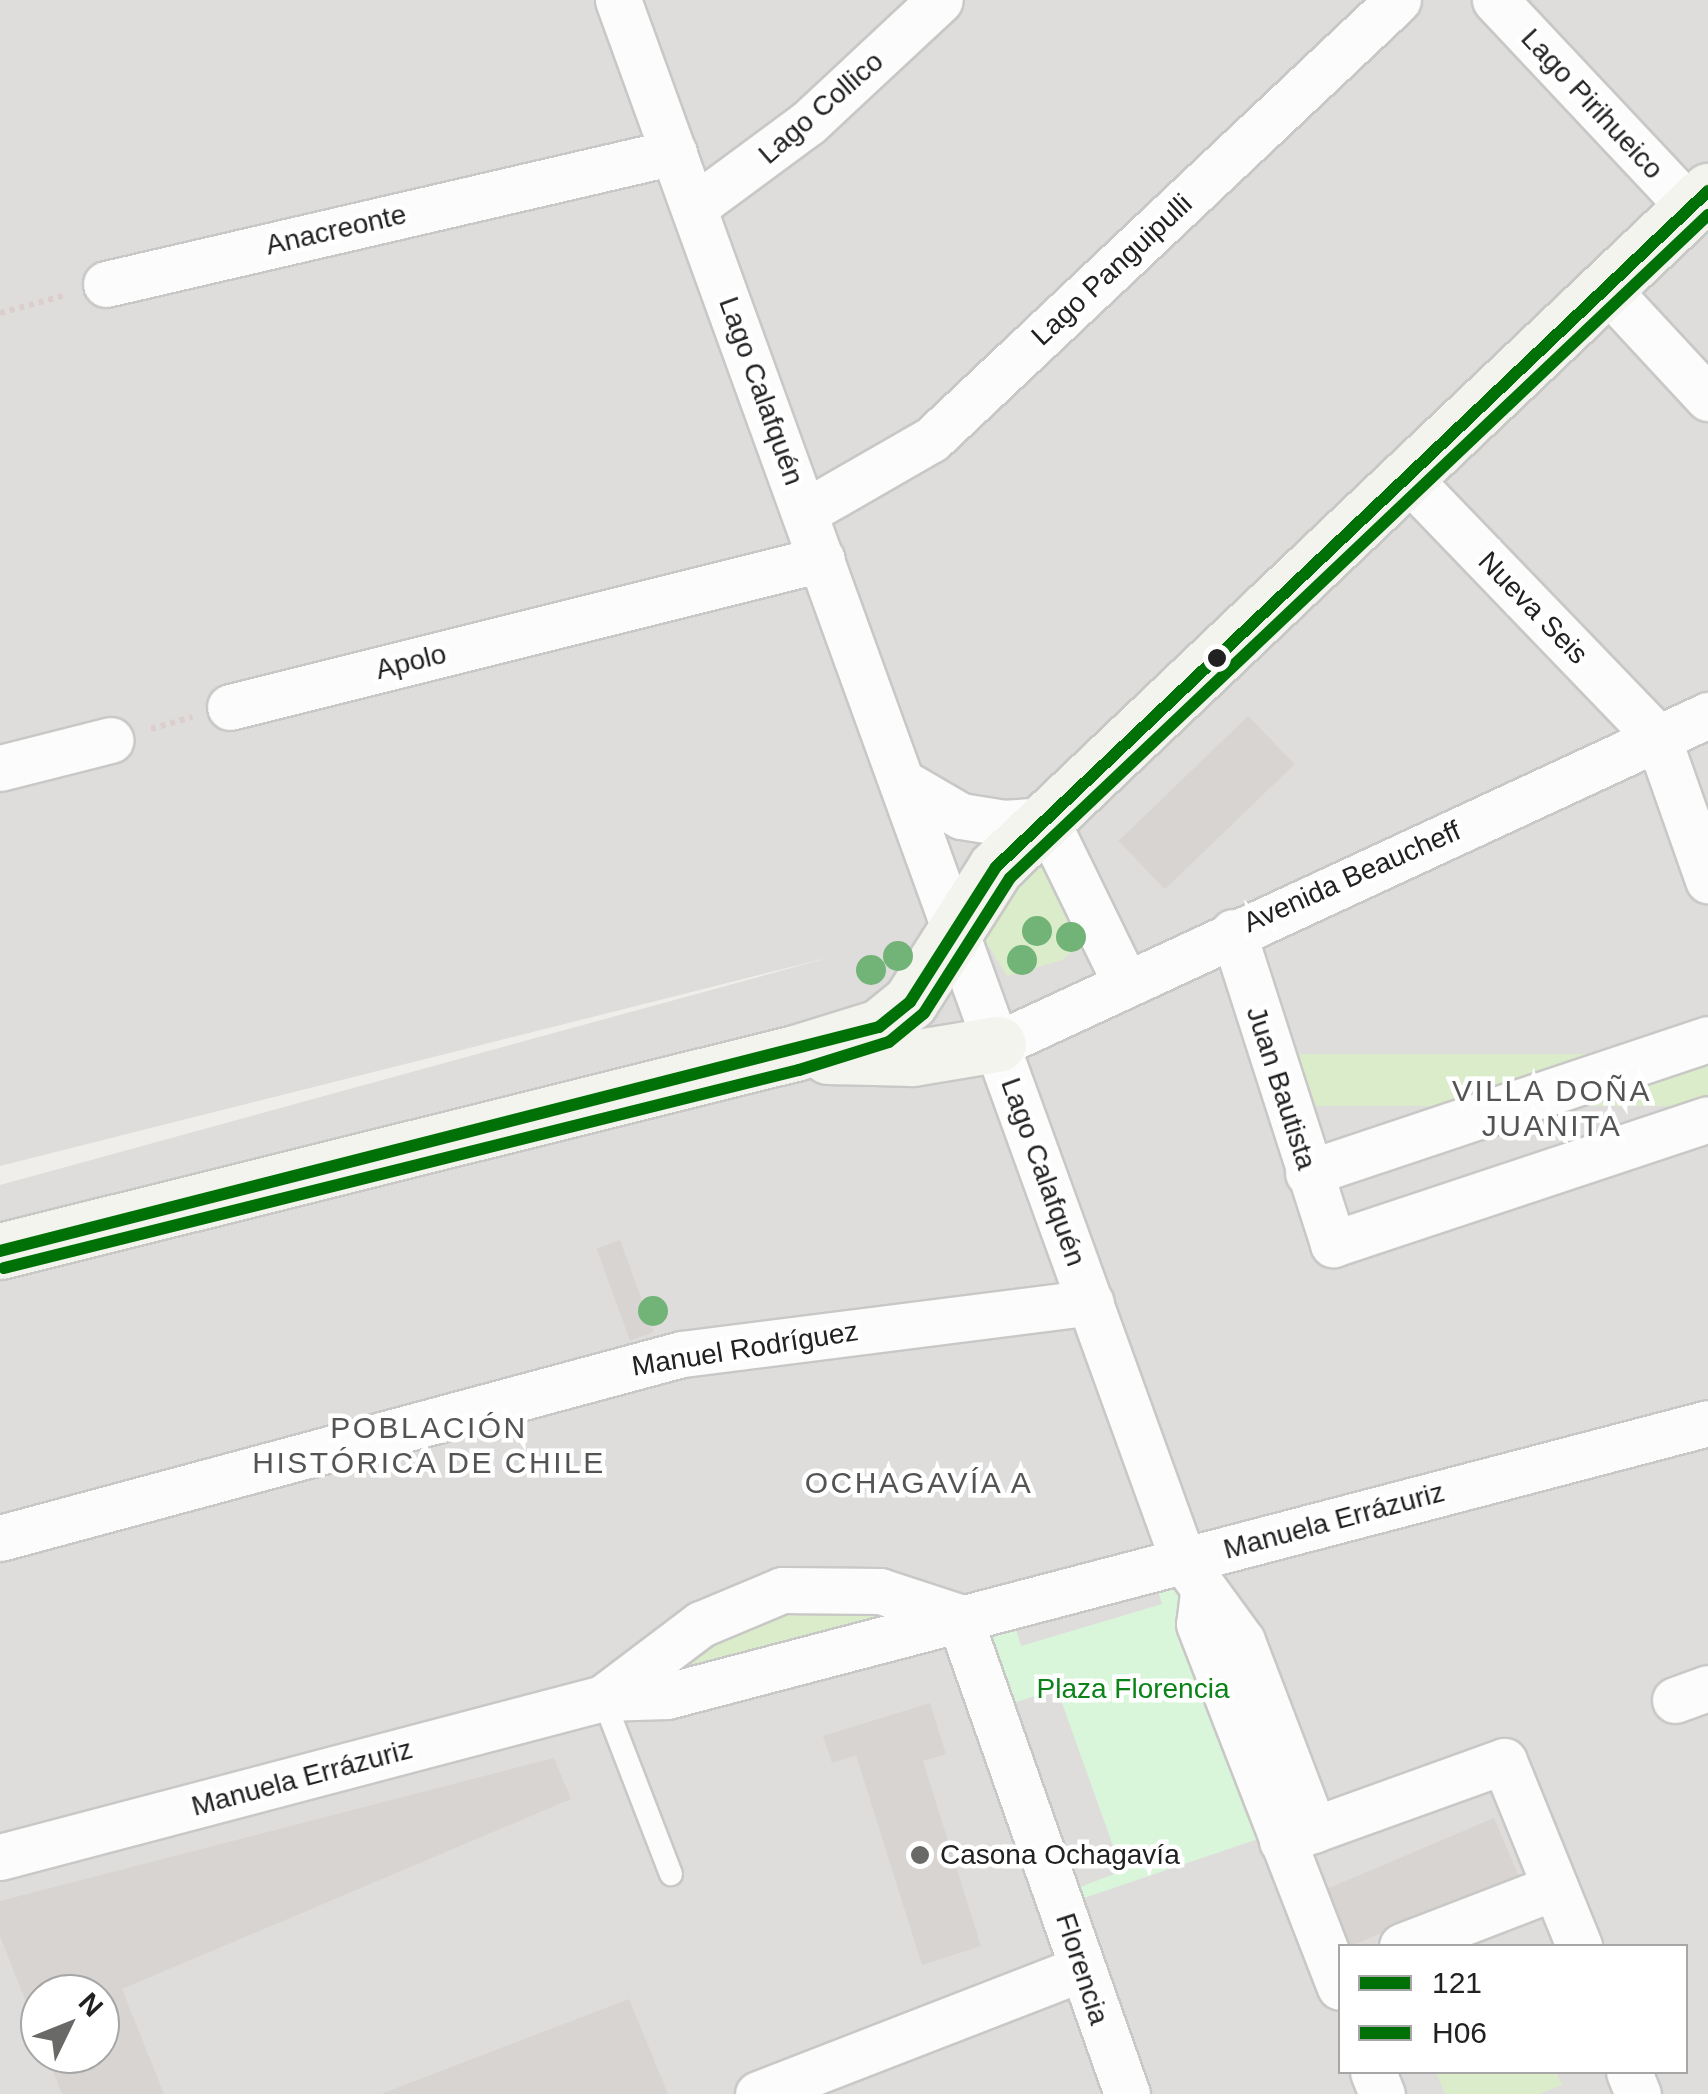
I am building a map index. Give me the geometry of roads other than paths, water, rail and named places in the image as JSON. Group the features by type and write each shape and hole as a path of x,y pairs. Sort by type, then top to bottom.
{"main road":[{"path":"0,1251 795,1054 848,1038 898,1014 984,881 1699,200"},
{"path":"795,1054 913,1058 998,1044"}],"street":[{"name":"Lago Calafquén","path":"618,0 1193,1576 1199,1624 1298,1835 1338,1977"},
{"name":"Lago Collico","path":"694,207 808,123 940,0"},
{"name":"Lago Panguipulli","path":"806,512 932,439 1398,0"},
{"name":"Lago Pirihueico","path":"1495,0 1699,200"},
{"name":"Anacreonte","path":"106,284 674,152"},
{"path":"1606,288 1708,398"},
{"name":"Nueva Seis","path":"1408,478 1658,738"},
{"name":"Apolo","path":"230,707 822,559"},
{"name":"Avenida Beaucheff","path":"998,1044 1708,715"},
{"path":"1658,738 1708,880"},
{"path":"0,768 111,740"},
{"path":"904,783 961,816 1004,823 1046,820 1126,984"},
{"name":"Juan Bautista","path":"1233,932 1334,1244 1708,1119"},
{"path":"1308,1173 1708,1039"},
{"name":"Manuel Rodríguez","path":"0,1538 682,1354 1090,1302"},
{"name":"Manuela Errázuriz","path":"0,1857 603,1698 667,1696 959,1617 1193,1576 1708,1422"},
{"name":"Manuela Errázuriz","path":"603,1698 702,1624 782,1590 845,1586 910,1598 959,1617"},
{"name":"Florencia","path":"959,1617 1126,2094"},
{"path":"1298,1835 1504,1761 1578,1944"},
{"path":"1407,1944 1556,1888"},
{"path":"758,2094 1081,1969"}],"lane":[{"path":"603,1698 670,1874"}],"place":[{"name":"Casona Ochagavía","path":"920,1855"}],"district":[{"name":"VILLA DOÑA JUANITA","path":"1552,1108"},
{"name":"POBLACIÓN HISTÓRICA DE CHILE","path":"429,1445"},
{"name":"OCHAGAVÍA A","path":"919,1483"}],"park label":[{"name":"Plaza Florencia","path":"1133,1689"}]}
